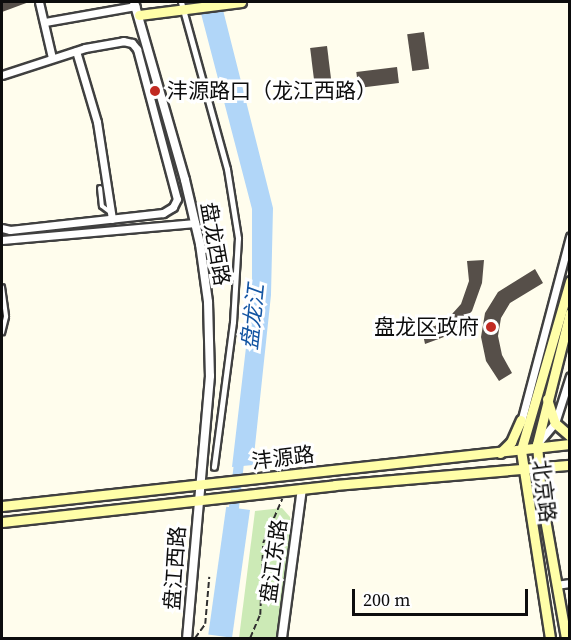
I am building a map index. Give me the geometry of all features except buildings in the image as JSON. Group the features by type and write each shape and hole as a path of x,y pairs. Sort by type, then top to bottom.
{"main road":[{"path":"136,7 181,5 198,8 238,2"},
{"name":"北京路","path":"550,639 522,469 522,445 570,281"},
{"name":"北京路","path":"566,639 538,468 537,446 547,398 570,313"},
{"path":"547,398 555,423 570,436"},
{"path":"500,453 511,442 521,420"},
{"name":"沣源路","path":"2,506 500,453 522,445 570,444"},
{"name":"沣源路","path":"2,522 302,489 570,465"}],"street":[{"path":"39,2 52,58"},
{"path":"181,5 227,169 238,238 233,322 214,467"},
{"path":"45,22 136,7"},
{"name":"盘龙西路","path":"136,7 195,224 210,339 201,485 198,500"},
{"path":"2,75 76,51 123,41 135,46 176,195 176,203 167,213 111,215 10,230 2,228"},
{"path":"76,51 97,122 111,215"},
{"path":"2,240 195,224"},
{"path":"522,445 521,420 570,236"},
{"path":"537,446 555,423 570,376"},
{"name":"盘江东路","path":"282,639 302,489"},
{"name":"盘江西路","path":"187,639 198,500"},
{"path":"556,585 570,583"}],"lane":[{"path":"100,188 104,209 111,215"},
{"path":"2,287 6,317 2,333"}],"path":[{"path":"250,639 260,615 263,543 279,512 284,491"},
{"path":"570,504 570,512"},
{"path":"195,639 205,624 208,578"}],"green space":[{"path":"282,508 290,517 291,528 276,638 239,638 255,511"}],"water":[{"path":"198,2 221,2 273,208 271,295 253,465 232,467 252,296 252,209"},
{"path":"226,507 250,510 232,638 208,634"}],"waterway":[{"name":"盘龙江","path":"232,525 240,454"}],"place":[{"name":"沣源路口（龙江西路）","path":"155,91"},
{"name":"盘龙区政府","path":"491,327"}]}
